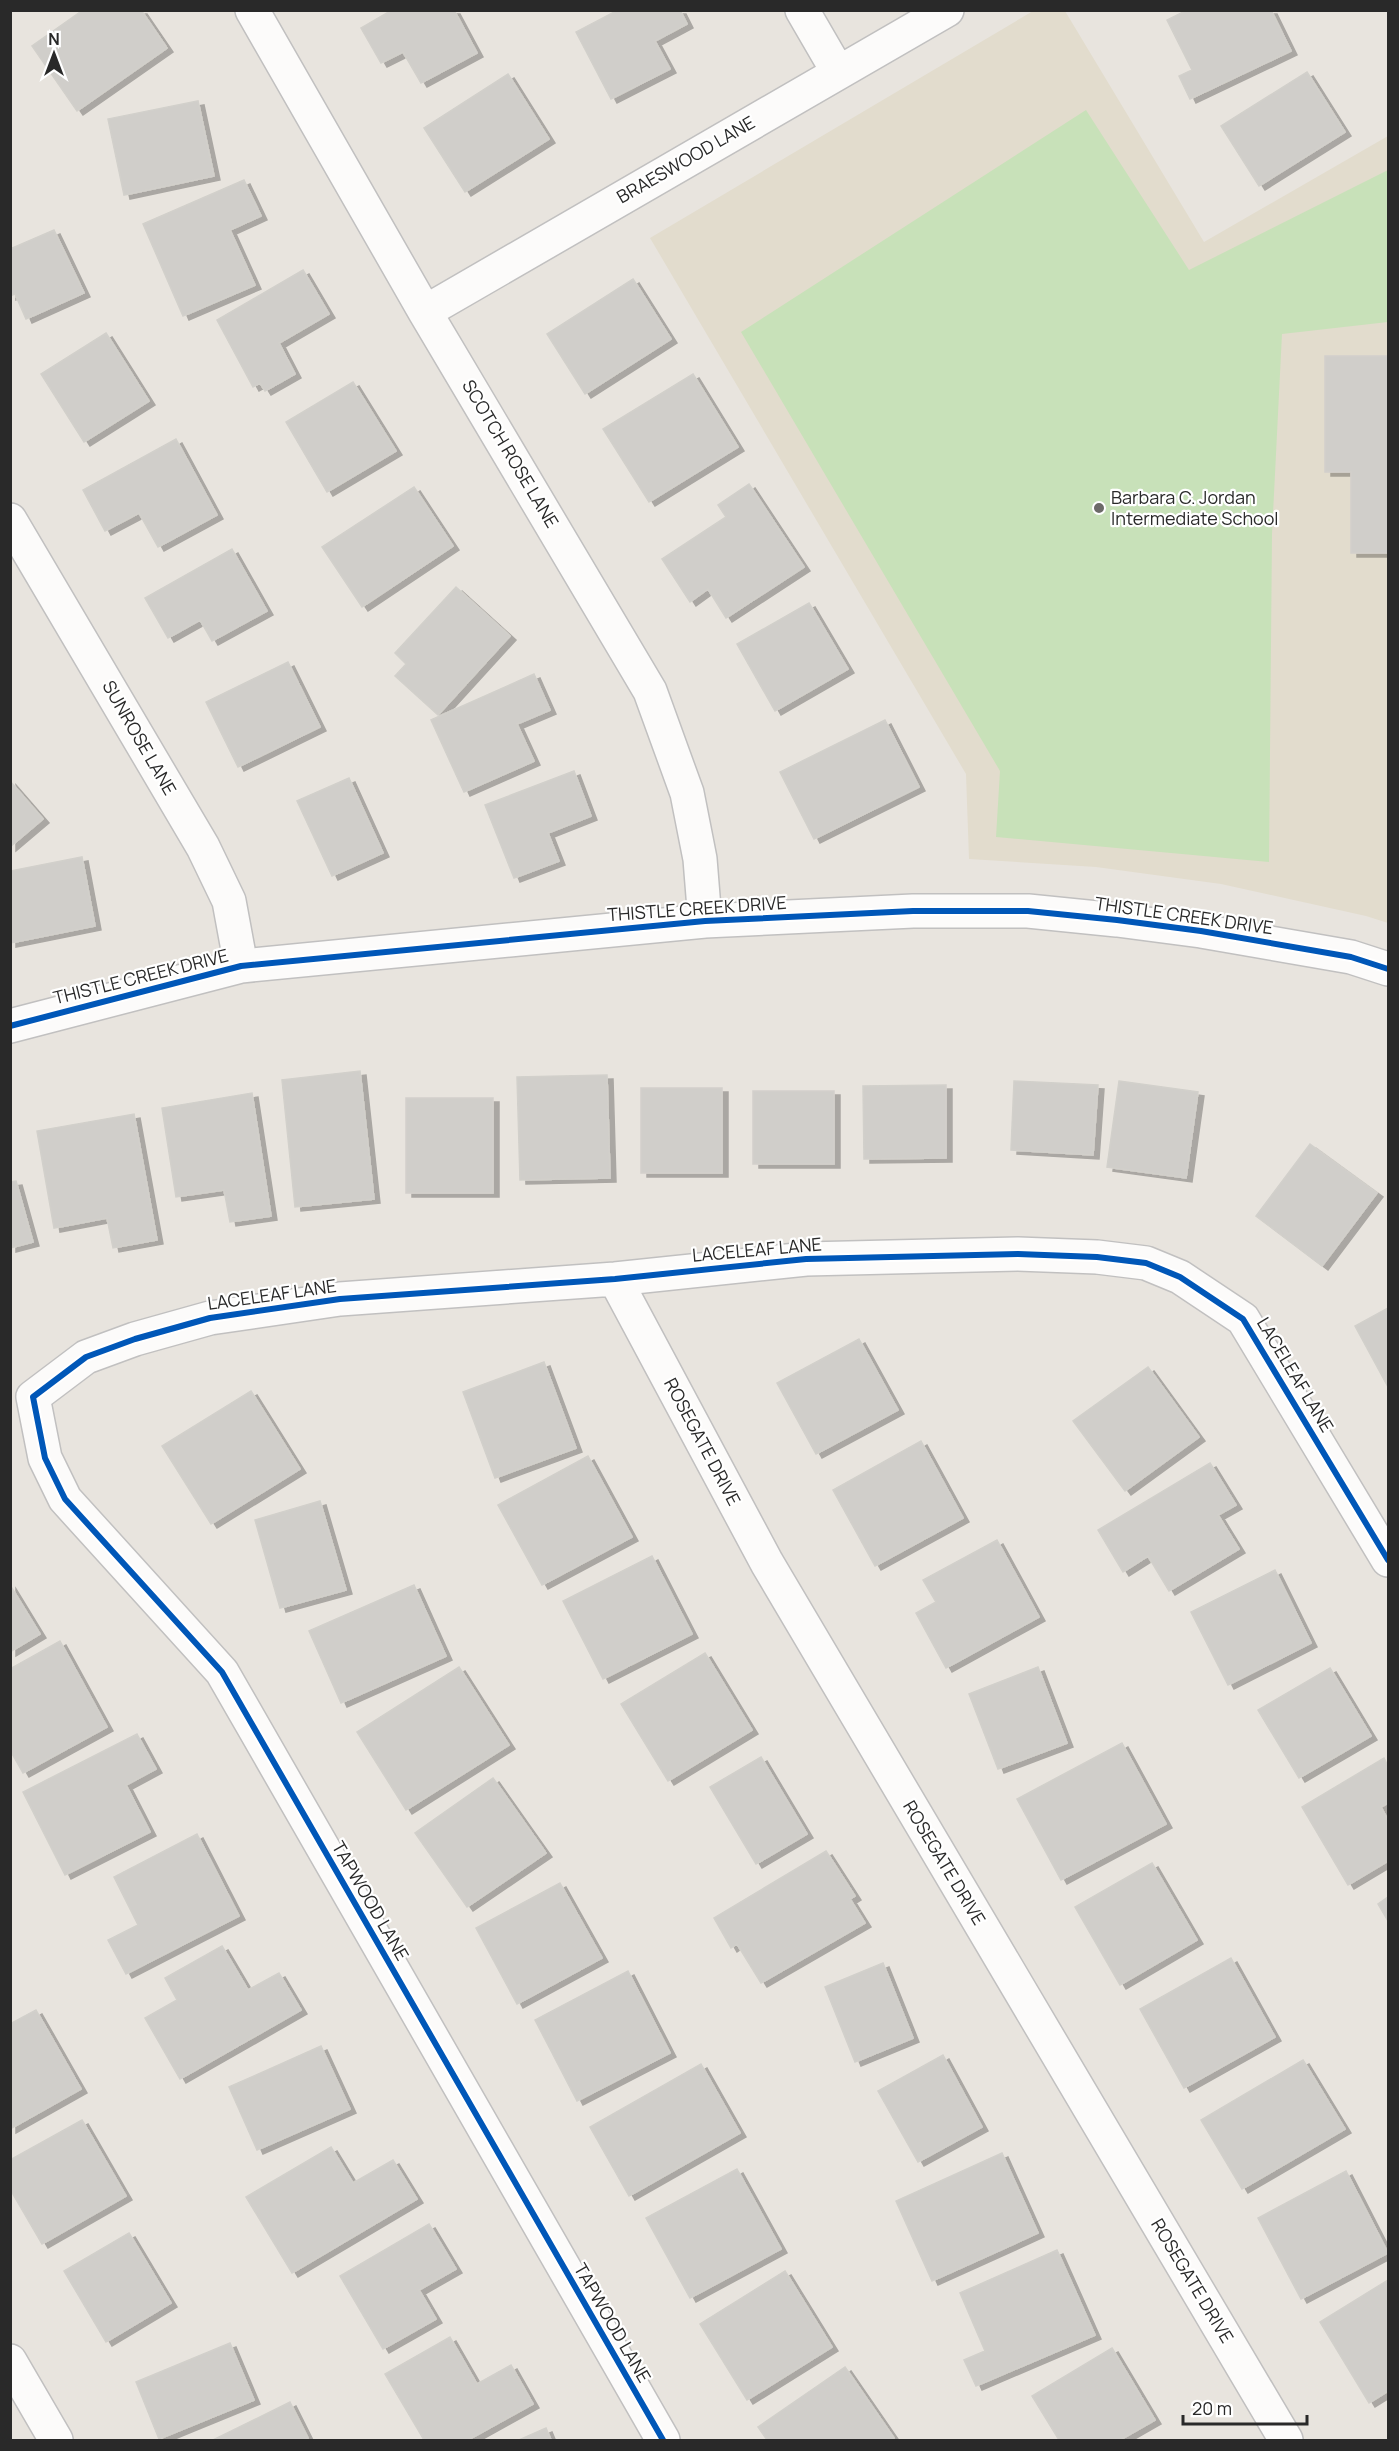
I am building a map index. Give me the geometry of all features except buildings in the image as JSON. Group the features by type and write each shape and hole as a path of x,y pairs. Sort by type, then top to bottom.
{"street":[{"name":"SCOTCH ROSE LANE","path":"252,10 425,312 650,691 687,793 700,859 705,921"},
{"path":"802,10 838,72"},
{"name":"BRAESWOOD LANE","path":"425,312 947,10"},
{"name":"SUNROSE LANE","path":"10,520 203,847 229,901 241,966"},
{"name":"THISTLE CREEK DRIVE","path":"10,1026 241,966 705,921 913,910 1028,911 1201,931 1351,957 1389,969"},
{"name":"LACELEAF LANE","path":"33,1397 86,1357 135,1339 210,1318 340,1299 615,1279 806,1259 1018,1254 1097,1257 1146,1263 1180,1277 1243,1319 1389,1560"},
{"name":"ROSEGATE DRIVE","path":"615,1279 767,1563 1286,2440"},
{"name":"TAPWOOD LANE","path":"33,1397 45,1458 65,1499 222,1672 663,2440"},
{"path":"10,2361 56,2440"}],"shaded area":[{"name":"Barbara C. Jordan Intermediate School","path":"1033,11 1065,11 1204,242 1388,136 1388,923 1366,916 1221,884 1096,867 969,859 966,774 650,238"}],"green space":[{"name":"Barbara C. Jordan Intermediate School","path":"1086,110 1189,270 1388,170 1388,322 1282,334 1272,534 1269,862 996,837 1000,771 741,332"}],"cycle path":[{"path":"10,1026 241,966 705,921 913,911 1028,911 1117,920 1201,931 1351,957 1388,969"},
{"path":"663,2440 222,1672 65,1499 45,1458 33,1397 86,1357 135,1339 210,1318 340,1299 615,1279 806,1259 1018,1254 1097,1257 1146,1263 1180,1277 1243,1319 1388,1560"}],"place":[{"name":"Barbara C. Jordan Intermediate School","path":"1099,508"}]}
